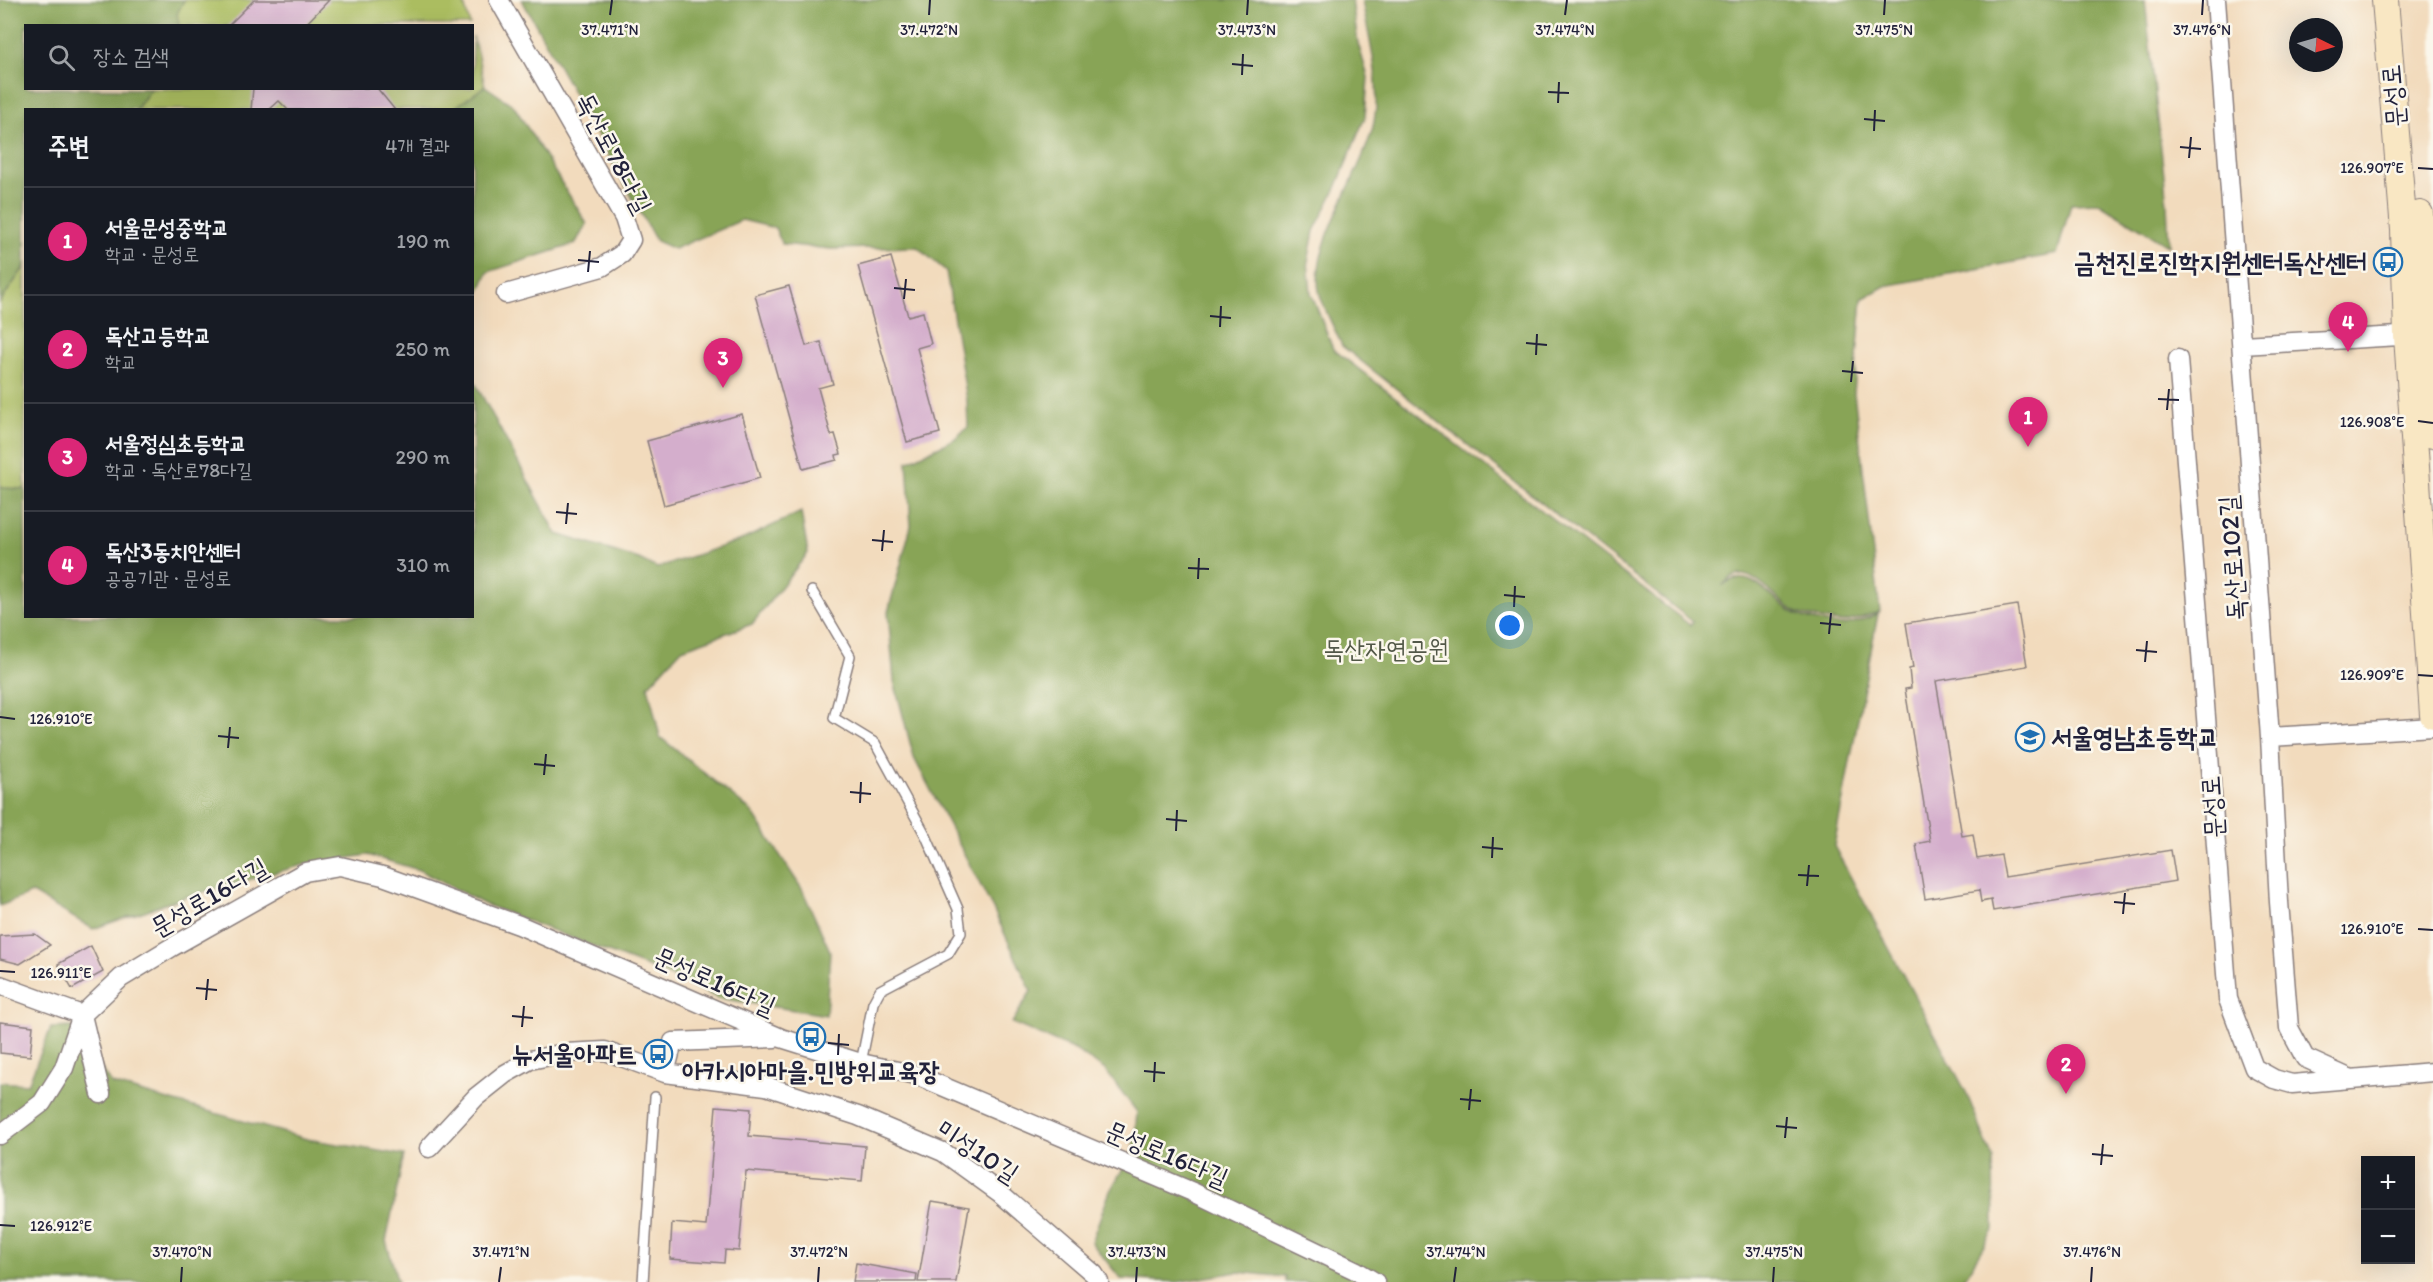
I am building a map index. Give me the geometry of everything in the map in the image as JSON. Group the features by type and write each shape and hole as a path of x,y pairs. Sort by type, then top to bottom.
{"main road":[{"name":"문성로","path":"2385,0 2419,229"},
{"name":"문성로","path":"2401,0 2419,229 2433,715"},
{"name":"문성로","path":"2422,335 2433,435"}],"street":[{"name":"독산로78다길","path":"499,0 624,218 631,240 622,254 602,267 506,294"},
{"name":"독산로102길","path":"2216,0 2289,1028 2305,1058 2351,1078"},
{"path":"2242,345 2422,335"},
{"name":"문성로","path":"2178,359 2228,999 2254,1068 2274,1079 2292,1084 2433,1072"},
{"path":"2270,737 2433,727"},
{"name":"문성로16다길","path":"0,1135 42,1102 64,1068 82,1015 121,978 305,872 340,866 383,876 519,925 781,1038 861,1063 916,1076 1185,1188 1355,1270 1375,1282"},
{"path":"0,985 82,1015 101,1094"},
{"path":"665,1072 673,1042 781,1038"},
{"name":"미성10길","path":"429,1148 476,1097 505,1074 530,1060 565,1053 605,1051 665,1072 766,1086 858,1116 943,1152 1000,1193 1094,1274 1099,1282"}],"lane":[{"path":"812,591 850,656 834,718 875,743 926,836 958,909 961,933 948,954 880,990 873,1003 861,1063"},
{"path":"644,1282 655,1097"}],"green space":[{"path":"0,0 184,0 177,14 179,24 24,24 24,90 150,90 137,108 24,108 24,267 0,302"},
{"path":"184,0 463,0 470,24 178,24 176,14"},
{"name":"독산자연공원","path":"522,0 1352,0 1358,43 1368,77 1365,117 1336,188 1314,231 1308,262 1311,293 1333,349 1690,625 1693,622 1342,346 1319,291 1318,272 1330,230 1360,162 1374,122 1376,76 1362,0 2145,0 2167,204 2169,246 2099,203 2071,204 2057,254 1885,286 1862,299 1854,393 1880,612 1844,622 1828,620 1798,613 1789,608 1751,577 1741,575 1732,577 1722,586 1732,580 1752,581 1796,614 1833,624 1851,623 1878,614 1834,846 1966,1092 1993,1159 1994,1229 1962,1282 1285,1282 1285,1277 1237,1272 1178,1282 1121,1279 1091,1242 1110,1191 1134,1149 1137,1112 1105,1070 1075,1050 1012,1023 1031,991 995,913 914,758 894,681 888,612 911,526 907,462 954,439 968,427 967,400 946,271 917,247 831,249 782,244 775,228 742,220 674,249 656,241"},
{"path":"474,40 485,86 454,108 137,108 150,90 474,90"},
{"path":"485,86 514,106 587,224 575,244 488,272 474,304 474,108 454,108"},
{"path":"24,267 24,489 0,488 0,302"},
{"path":"474,381 557,534 639,559 657,568 744,539 801,512 808,553 752,624 682,649 648,686 660,737 752,812 802,889 830,951 826,1015 717,998 673,977 484,904 419,870 368,855 307,864 185,897 93,929 32,893 0,906 0,488 24,489 24,618 474,618"},
{"path":"73,1027 112,1084 307,1139 404,1155 386,1241 398,1282 0,1282 0,1082 28,1084 51,1028"}],"building":[{"path":"254,0 329,0 306,24 230,24"},
{"path":"253,90 379,90 393,108 286,108 279,101 271,108 251,108"},
{"path":"891,257 908,316 923,312 931,344 917,348 940,433 907,442 858,266"},
{"path":"789,286 806,346 821,342 833,384 818,388 831,435 835,434 841,454 836,455 837,460 803,469 755,295"},
{"path":"742,414 760,478 664,505 647,441"},
{"path":"2017,605 2027,666 1936,681 1962,836 1973,834 1977,859 2001,855 2005,877 2171,850 2176,881 1993,911 1991,900 1981,902 1979,890 1925,899 1916,844 1930,841 1905,689 1911,688 1909,669 1913,668 1906,623"},
{"path":"35,934 50,945 20,964 0,959 0,936"},
{"path":"91,946 103,972 72,989 58,964"},
{"path":"0,1022 33,1026 30,1056 0,1053"},
{"path":"716,1106 751,1109 749,1136 865,1146 862,1181 746,1171 739,1251 725,1250 724,1263 670,1259 672,1223 706,1226"},
{"path":"932,1201 969,1207 956,1282 918,1282"},
{"path":"856,1263 917,1274 916,1282 853,1282"}],"place":[{"name":"금천진로진학지원센터독산센터","path":"2388,262"},
{"name":"독산3동치안센터","path":"2348,352"},
{"name":"서울정심초등학교","path":"723,388"},
{"name":"서울문성중학교","path":"2028,447"},
{"name":"서울영남초등학교","path":"2030,737"},
{"name":"아카시아마을.민방위교육장","path":"811,1037"},
{"name":"뉴서울아파트","path":"658,1054"},
{"name":"독산고등학교","path":"2066,1094"}]}
